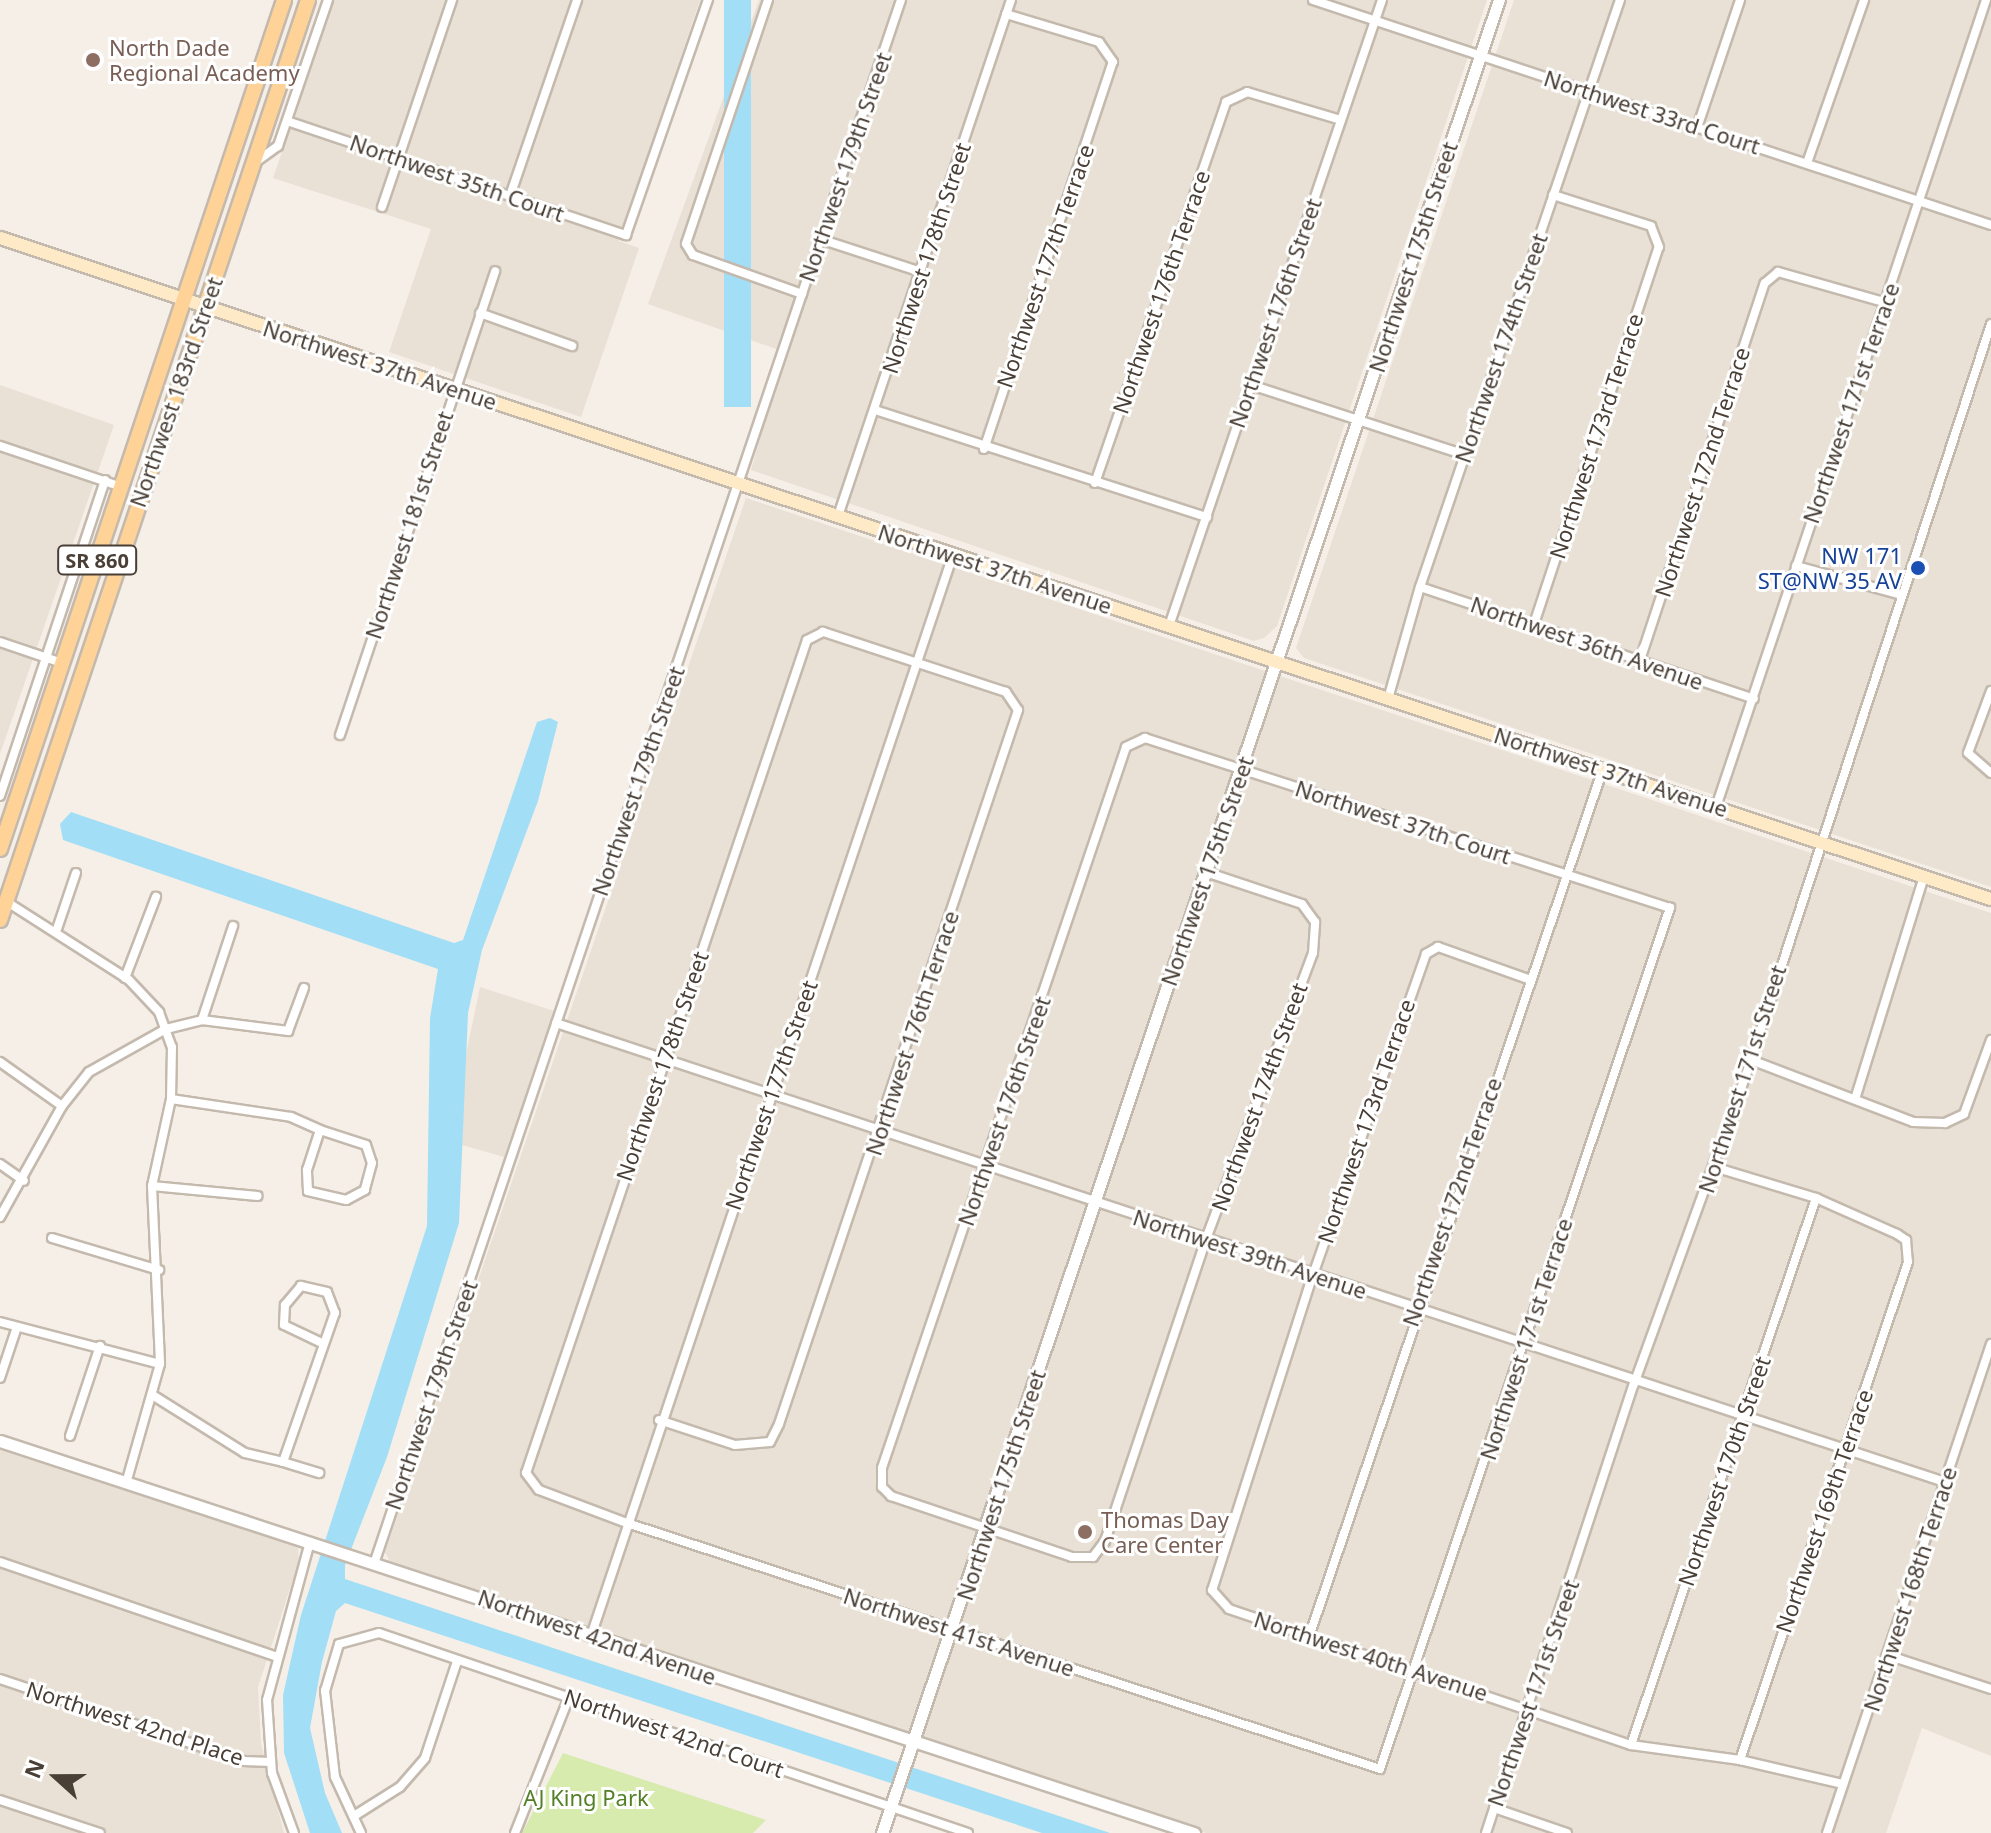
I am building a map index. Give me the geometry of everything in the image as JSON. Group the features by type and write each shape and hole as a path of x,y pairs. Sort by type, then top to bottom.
{"main road":[{"name":"Northwest 183rd Street","path":"0,849 284,0"},
{"name":"Northwest 183rd Street","path":"0,920 3,899 308,0"},
{"name":"Northwest 37th Avenue","path":"0,238 1991,899"},
{"path":"62,663 71,705"}],"street":[{"path":"252,164 273,152 287,121 328,0"},
{"path":"382,207 452,0"},
{"path":"510,196 577,0"},
{"name":"Northwest 35th Court","path":"287,121 626,235 708,0"},
{"path":"768,0 686,244 693,255 802,294"},
{"name":"Northwest 179th Street","path":"375,1561 901,0"},
{"name":"Northwest 178th Street","path":"838,516 1011,0"},
{"name":"Northwest 33rd Court","path":"1313,0 1590,93 1698,125 1991,225"},
{"name":"Northwest 176th Street","path":"1169,626 1382,0"},
{"name":"Northwest 175th Street","path":"882,1833 953,1630 1499,0"},
{"name":"Northwest 174th Street","path":"1388,699 1420,587 1620,0"},
{"path":"1698,125 1740,0"},
{"path":"1807,163 1864,0"},
{"name":"Northwest 171st Terrace","path":"1716,807 1986,0"},
{"name":"Northwest 177th Terrace","path":"984,449 1113,62 1099,42 1006,14"},
{"name":"Northwest 176th Terrace","path":"1095,483 1226,102 1247,92 1341,120"},
{"name":"Northwest 173rd Terrace","path":"1534,624 1659,247 1651,226 1553,195"},
{"path":"820,239 921,272"},
{"name":"Northwest 181st Street","path":"340,735 495,271"},
{"name":"Northwest 172nd Terrace","path":"1640,660 1765,283 1778,272 1884,302"},
{"path":"480,313 572,346"},
{"name":"Northwest 171st Street","path":"1486,1833 1634,1384 1751,1060 1819,841 1989,338 1991,324"},
{"path":"1251,385 1465,455"},
{"path":"875,410 984,449 1207,517"},
{"path":"1,449 122,487"},
{"path":"0,796 4,772 47,658 105,480"},
{"name":"Northwest 177th Street","path":"591,1636 659,1420 772,1096 953,555"},
{"path":"1796,566 1902,595"},
{"name":"Northwest 36th Avenue","path":"1420,587 1754,699"},
{"name":"Northwest 178th Street","path":"539,1490 526,1473 807,640 823,632 917,662"},
{"path":"0,642 62,663"},
{"name":"Northwest 176th Terrace","path":"659,1420 735,1445 770,1442 804,1355 1018,710 1006,692 917,662"},
{"path":"1991,691 1968,753 1991,773"},
{"name":"Northwest 176th Street","path":"986,1529 891,1496 882,1487 882,1468 1126,747 1137,740"},
{"name":"Northwest 37th Court","path":"1137,740 1241,769 1670,908"},
{"name":"Northwest 172nd Terrace","path":"1309,1637 1416,1307 1603,769"},
{"name":"Northwest 174th Street","path":"986,1529 1072,1557 1093,1557 1105,1541 1206,1239 1313,953 1315,922 1302,904 1206,872"},
{"path":"57,929 76,873"},
{"path":"1856,1096 1924,876"},
{"path":"125,978 156,897"},
{"path":"3,899 57,929 147,997 166,1029 175,1065 171,1099 152,1186 159,1270 160,1364 154,1396 126,1483"},
{"name":"Northwest 171st Terrace","path":"1380,1769 1417,1669 1670,908"},
{"path":"202,1020 233,926"},
{"name":"Northwest 173rd Terrace","path":"1218,1563 1313,1274 1426,954 1438,947 1528,979"},
{"path":"0,1217 24,1181 62,1106 89,1072 166,1029 202,1020 288,1031 304,988"},
{"name":"Northwest 39th Avenue","path":"556,1023 1095,1204 1525,1342 1634,1384 1743,1414 1945,1482"},
{"path":"1751,1060 1856,1096 1913,1122 1945,1123 1964,1114 1991,1040"},
{"path":"0,1062 62,1106"},
{"path":"171,1099 291,1117 366,1145 372,1163 365,1190 346,1200 308,1191 307,1170 320,1130"},
{"path":"0,1164 24,1181"},
{"path":"1714,1167 1816,1198"},
{"path":"152,1186 258,1196"},
{"name":"Northwest 169th Terrace","path":"1740,1760 1908,1262 1906,1240 1816,1198"},
{"name":"Northwest 170th Street","path":"1631,1745 1816,1198"},
{"path":"52,1238 159,1270"},
{"path":"283,1462 324,1344 333,1303 327,1292 301,1286 285,1305 284,1325 324,1344"},
{"path":"0,1322 16,1330 100,1346 160,1364"},
{"path":"0,1378 16,1330"},
{"name":"Northwest 168th Terrace","path":"1827,1833 1890,1656 1991,1344"},
{"path":"70,1436 100,1346"},
{"path":"154,1396 245,1453 319,1473"},
{"name":"Northwest 42nd Avenue","path":"0,1441 375,1561 591,1636 1194,1833"},
{"name":"Northwest 41st Avenue","path":"539,1490 627,1523 1380,1769"},
{"path":"294,1833 271,1762 267,1700 275,1656 310,1542"},
{"path":"2,1563 275,1656"},
{"name":"Northwest 40th Avenue","path":"1218,1563 1212,1590 1229,1609 1417,1669 1631,1745 1740,1760 1843,1784"},
{"name":"Northwest 42nd Court","path":"354,1816 335,1777 325,1691 339,1644 379,1633 893,1802 968,1833"},
{"path":"1890,1656 1991,1689"},
{"path":"361,1833 354,1816 400,1787 425,1758 457,1661"},
{"name":"Northwest 42nd Place","path":"0,1679 243,1761 271,1762"},
{"path":"515,1833 569,1697"},
{"path":"0,1800 100,1833"},
{"path":"1494,1808 1567,1833"}],"shaded area":[{"path":"334,0 700,0 619,241 639,248 581,417 389,352 431,229 273,178"},
{"path":"759,0 1487,0 1277,626 1264,638 1254,641 751,470 785,352 648,304"},
{"path":"1514,0 1991,0 1991,887 1304,658 1296,648"},
{"path":"0,385 114,425 0,754"},
{"path":"746,498 1991,913 1991,1756 1922,1728 1886,1833 1206,1833 390,1562 385,1552"},
{"path":"480,987 554,1011 504,1157 462,1145 464,1064"},
{"path":"0,1450 298,1547 299,1561 258,1687 261,1744 284,1833 0,1833"}],"green space":[{"name":"AJ King Park","path":"563,1753 766,1820 753,1833 522,1833"}],"water":[{"path":"724,0 751,0 751,407 724,407"},
{"path":"550,718 558,722 538,801 482,950 468,1013 459,1223 387,1457 345,1565 345,1579 1110,1833 1042,1833 345,1603 336,1611 322,1662 310,1728 325,1793 342,1833 310,1833 284,1753 283,1695 301,1615 427,1226 430,1018 438,969 63,840 60,824 71,812 454,943 463,940 537,722"}],"place":[{"name":"North Dade Regional Academy","path":"93,60"},
{"name":"NW 171 ST@NW 35 AV","path":"1918,568"},
{"name":"Thomas Day Care Center","path":"1085,1532"}]}
